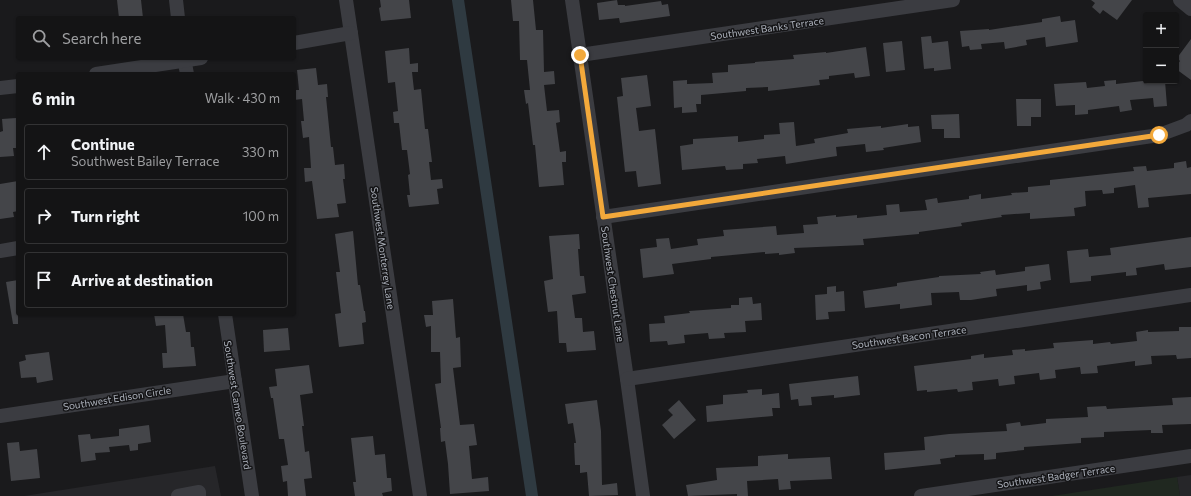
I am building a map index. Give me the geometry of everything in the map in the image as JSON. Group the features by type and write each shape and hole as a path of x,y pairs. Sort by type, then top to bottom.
{"street":[{"path":"176,0 178,16"},
{"name":"Southwest Monterrey Lane","path":"346,0 420,496"},
{"name":"Southwest Chestnut Lane","path":"572,0 643,496"},
{"name":"Southwest Banks Terrace","path":"580,55 953,0"},
{"path":"1180,0 1191,9"},
{"path":"296,43 351,33"},
{"path":"114,72 185,64 196,60"},
{"path":"0,88 16,86"},
{"path":"603,217 1159,135 1186,125 1191,121"},
{"path":"0,251 16,248"},
{"name":"Southwest Bacon Terrace","path":"627,379 1191,295"},
{"name":"Southwest Cameo Boulevard","path":"224,316 252,496"},
{"name":"Southwest Edison Circle","path":"0,416 234,381"},
{"name":"Southwest Badger Terrace","path":"921,496 1191,456"},
{"path":"178,496 199,492 199,496"}],"shaded area":[{"path":"215,466 221,496 24,496"},
{"path":"1191,475 1191,496 1180,496 1177,477"},
{"path":"1177,477 1180,496 1052,496"}],"building":[{"path":"117,0 141,0 143,16 119,16"},
{"path":"380,0 409,0 411,18 381,21 379,8 381,7"},
{"path":"511,0 533,0 536,30 543,30 544,72 554,71 555,84 544,85 547,111 559,110 560,122 556,123 560,152 566,151 566,162 562,162 564,185 539,187 535,145 533,145 528,103 526,104 524,90 530,90 527,60 520,60 519,21 513,21"},
{"path":"617,0 618,5 625,6 661,1 662,5 668,4 670,16 620,23 619,18 599,20 597,3"},
{"path":"1091,0 1132,0 1117,20 1103,10 1100,14 1092,7 1095,3"},
{"path":"1060,16 1061,22 1075,20 1078,42 1046,47 1045,37 1026,40 1027,45 1005,49 1004,42 981,44 982,49 970,50 969,46 962,47 960,31 989,30 1042,22 1042,19"},
{"path":"931,36 932,43 948,41 951,69 934,71 934,68 924,69 921,37"},
{"path":"1191,39 1191,80 1179,71 1179,55"},
{"path":"902,41 905,70 886,72 883,43"},
{"path":"866,47 870,76 855,78 854,73 829,76 829,79 819,80 820,85 768,91 768,87 746,88 746,91 701,95 701,104 696,104 697,112 682,113 682,107 674,108 673,81 687,80 687,84 713,83 712,73 728,72 728,65 794,59 793,55 826,53"},
{"path":"409,48 410,64 418,63 418,72 412,72 414,90 421,89 425,129 428,129 432,162 429,162 431,180 442,179 443,188 437,189 439,204 409,207 407,195 410,195 408,175 410,174 407,150 402,150 399,123 394,123 393,112 398,111 395,82 388,83 385,51"},
{"path":"316,68 318,85 327,84 328,97 326,97 331,147 333,147 335,165 344,164 345,179 343,179 346,203 337,204 339,217 317,219 312,181 305,182 304,168 311,168 309,137 303,138 301,121 304,121 302,99 296,100 296,90 299,90 297,70"},
{"path":"647,75 651,106 636,108 639,131 655,129 661,184 638,187 636,171 625,172 617,97 623,96 621,78"},
{"path":"1116,80 1116,84 1143,81 1143,84 1165,84 1167,106 1154,107 1153,98 1130,100 1132,110 1120,112 1119,106 1088,110 1088,114 1075,115 1075,105 1056,106 1054,84 1086,82 1087,88 1105,86 1104,81"},
{"path":"1016,99 1041,99 1041,117 1031,117 1031,126 1017,126"},
{"path":"959,114 960,138 944,138 944,129 932,129 931,115"},
{"path":"16,118 16,148 13,148 14,156 0,157 0,132 3,131 2,119"},
{"path":"794,122 796,146 815,143 814,139 848,133 847,129 881,126 881,128 908,124 908,127 919,126 921,142 883,148 884,150 866,152 865,144 836,147 837,156 786,164 785,156 757,159 758,163 743,164 743,169 726,170 725,166 682,170 680,146 693,144 693,139 738,136 738,142 764,139 764,135 780,134 779,123"},
{"path":"1186,161 1187,168 1191,167 1191,194 1148,198 1149,207 1138,208 1135,185 1114,188 1114,193 1103,194 1102,190 1085,191 1086,206 1074,208 1075,216 1030,219 1030,213 1001,215 1002,217 961,223 962,226 919,232 919,234 863,239 864,245 794,248 795,253 779,255 779,253 765,254 765,252 711,257 711,259 672,264 674,274 643,278 640,249 657,247 656,239 669,238 671,249 698,245 697,239 724,236 723,230 776,226 777,235 804,233 803,225 818,224 817,217 857,215 857,218 887,215 886,205 899,204 900,212 927,210 925,200 937,198 938,203 969,199 969,196 981,194 981,199 1012,195 1011,193 1028,192 1028,187 1050,185 1050,180 1134,171 1133,167 1146,166 1147,171 1174,168 1174,163"},
{"path":"16,181 16,211 13,212 14,217 0,219 0,184"},
{"path":"353,231 358,285 360,285 365,311 366,322 362,323 364,344 339,347 335,314 341,313 336,272 340,272 335,234"},
{"path":"579,234 580,249 578,249 580,276 584,276 586,293 572,295 575,318 582,318 583,332 594,331 596,350 567,352 566,343 559,343 557,311 548,312 544,281 553,279 549,236"},
{"path":"1191,237 1191,267 1165,270 1164,264 1136,268 1137,275 1126,276 1126,272 1091,276 1091,281 1070,283 1067,251 1088,249 1089,257 1111,255 1110,248"},
{"path":"1049,264 1051,280 1040,282 1041,289 1027,291 1027,285 996,289 997,296 971,300 960,300 959,292 931,293 932,305 900,309 900,304 865,308 863,291 897,286 897,283 939,276 981,274 980,272 995,270 996,275 1025,271 1025,267"},
{"path":"16,280 16,316 18,316 18,324 13,324 6,282"},
{"path":"836,286 836,292 844,291 845,311 828,312 829,319 816,320 815,295 827,294 827,287"},
{"path":"752,297 753,304 761,303 762,320 745,321 746,332 724,333 725,338 709,339 708,333 684,335 685,343 668,345 667,341 650,342 649,324 665,323 664,316 690,313 689,311 731,308 731,305 739,305 739,298"},
{"path":"453,299 456,338 460,337 461,367 453,368 460,425 474,424 477,445 469,446 472,479 488,477 489,491 450,494 445,441 441,442 441,428 435,384 441,383 440,352 431,352 431,326 426,327 424,315 433,315 432,301"},
{"path":"154,316 183,316 186,332 190,332 191,347 194,347 196,366 163,368 162,353 167,353 165,325 156,326"},
{"path":"1179,327 1191,327 1191,358 1177,359 1176,355 1151,356 1152,364 1135,366 1135,361 1097,366 1098,373 1081,374 1080,367 1055,370 1056,378 1040,380 1039,373 1014,376 1015,384 999,386 998,379 972,382 973,390 958,392 957,389 927,392 927,390 917,391 914,366 971,359 971,356 984,354 984,358 1013,355 1012,350 1025,349 1025,351 1054,348 1053,343 1093,340 1093,344 1110,342 1111,344 1137,341 1136,332 1148,330 1148,332 1179,331"},
{"path":"288,328 290,350 264,352 263,330"},
{"path":"49,352 53,380 37,383 36,377 21,378 19,362 26,360 25,355"},
{"path":"309,365 313,393 300,395 304,426 302,426 305,452 309,451 312,478 304,479 306,496 288,496 287,481 283,482 281,466 288,465 284,439 279,439 273,398 271,398 269,387 277,386 275,369"},
{"path":"858,376 860,395 834,398 834,395 811,397 812,405 799,406 798,399 791,400 789,384"},
{"path":"762,389 762,395 779,393 780,408 772,408 773,416 707,422 706,406 723,404 723,395 748,393 747,390"},
{"path":"1191,397 1191,424 1162,425 1163,433 1151,433 1151,430 1104,432 1104,437 1081,438 1081,443 1024,447 1024,450 996,453 996,459 984,460 984,454 955,455 955,457 940,459 941,464 885,470 884,453 925,450 924,437 1007,431 1006,424 1020,422 1021,426 1046,423 1046,419 1088,417 1087,407 1106,406 1107,409 1173,405 1172,398"},
{"path":"597,400 601,431 602,485 617,483 618,495 589,496 587,472 580,473 580,465 575,465 574,443 576,443 573,423 568,424 565,404"},
{"path":"679,400 696,420 674,439 662,425 673,415 668,410"},
{"path":"149,425 151,442 138,444 138,450 130,451 129,445 109,447 110,452 95,453 96,460 81,462 78,435 90,434 91,439 119,436 119,429"},
{"path":"373,436 375,455 385,454 387,478 391,478 392,491 382,493 383,496 355,496 353,482 356,482 351,438"},
{"path":"19,442 20,451 37,449 40,478 11,481 7,443"},
{"path":"788,454 788,459 830,457 832,479 790,481 791,489 779,490 778,479 747,481 748,496 737,496 737,494 688,496 686,485 717,480 716,468 758,466 758,456"}],"waterway":[{"path":"458,0 532,496"}],"route":[{"path":"580,55 603,217 1159,135"}]}
